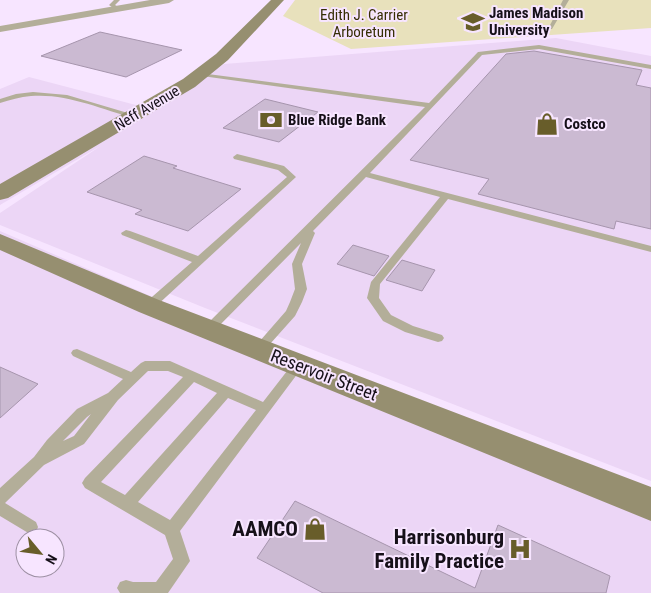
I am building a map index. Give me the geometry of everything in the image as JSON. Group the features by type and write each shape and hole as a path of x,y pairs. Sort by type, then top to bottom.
{"main road":[{"name":"Neff Avenue","path":"0,193 134,116 202,74 222,57 278,0"},
{"name":"Reservoir Street","path":"0,241 208,330 651,504"}],"street":[{"path":"0,29 117,4 169,0"}],"lane":[{"path":"550,28 566,0"},
{"path":"208,330 364,174 480,53 538,47 651,66"},
{"path":"202,74 430,106"},
{"path":"0,101 20,94 46,93 134,116"},
{"path":"150,306 292,177 281,168 238,157"},
{"path":"364,174 651,249"},
{"path":"438,338 409,329 387,318 373,298 375,284 445,196"},
{"path":"258,350 291,313 302,289 297,264 316,222"},
{"path":"126,233 200,261"},
{"path":"77,353 132,378"},
{"path":"0,498 39,461 79,440 113,396 145,366 170,366 264,408"},
{"path":"172,530 298,366"},
{"path":"126,588 131,591 160,590 182,561 172,530 90,483 192,376"},
{"path":"127,504 226,391"},
{"path":"0,508 30,527"}],"shaded area":[{"path":"556,38 651,56 651,481 205,308 0,225 0,213 102,145 0,205 0,89 29,77 155,110 224,64"},
{"path":"0,231 651,512 651,593 0,593"}],"green space":[{"name":"Edith J. Carrier Arboretum","path":"295,0 651,0 651,28 351,49 283,16"}],"building":[{"path":"100,32 182,50 126,77 41,56"},
{"name":"Costco","path":"534,51 642,70 636,85 651,88 651,229 616,221 614,229 478,194 489,179 410,160 506,54"},
{"name":"Blue Ridge Bank","path":"265,99 318,112 279,142 223,128"},
{"path":"144,156 177,166 173,168 241,189 188,231 135,214 142,210 87,192"},
{"path":"353,245 389,256 374,276 337,264"},
{"path":"402,260 435,270 422,291 386,280"},
{"path":"0,367 38,384 0,418"},
{"name":"AAMCO","path":"295,501 475,588 498,525 610,576 606,593 323,593 257,558"}],"place":[{"name":"James Madison University","path":"473,22"},
{"name":"Blue Ridge Bank","path":"271,120"},
{"name":"Costco","path":"547,124"},
{"name":"AAMCO","path":"315,529"},
{"name":"Harrisonburg Family Practice","path":"520,549"}]}
